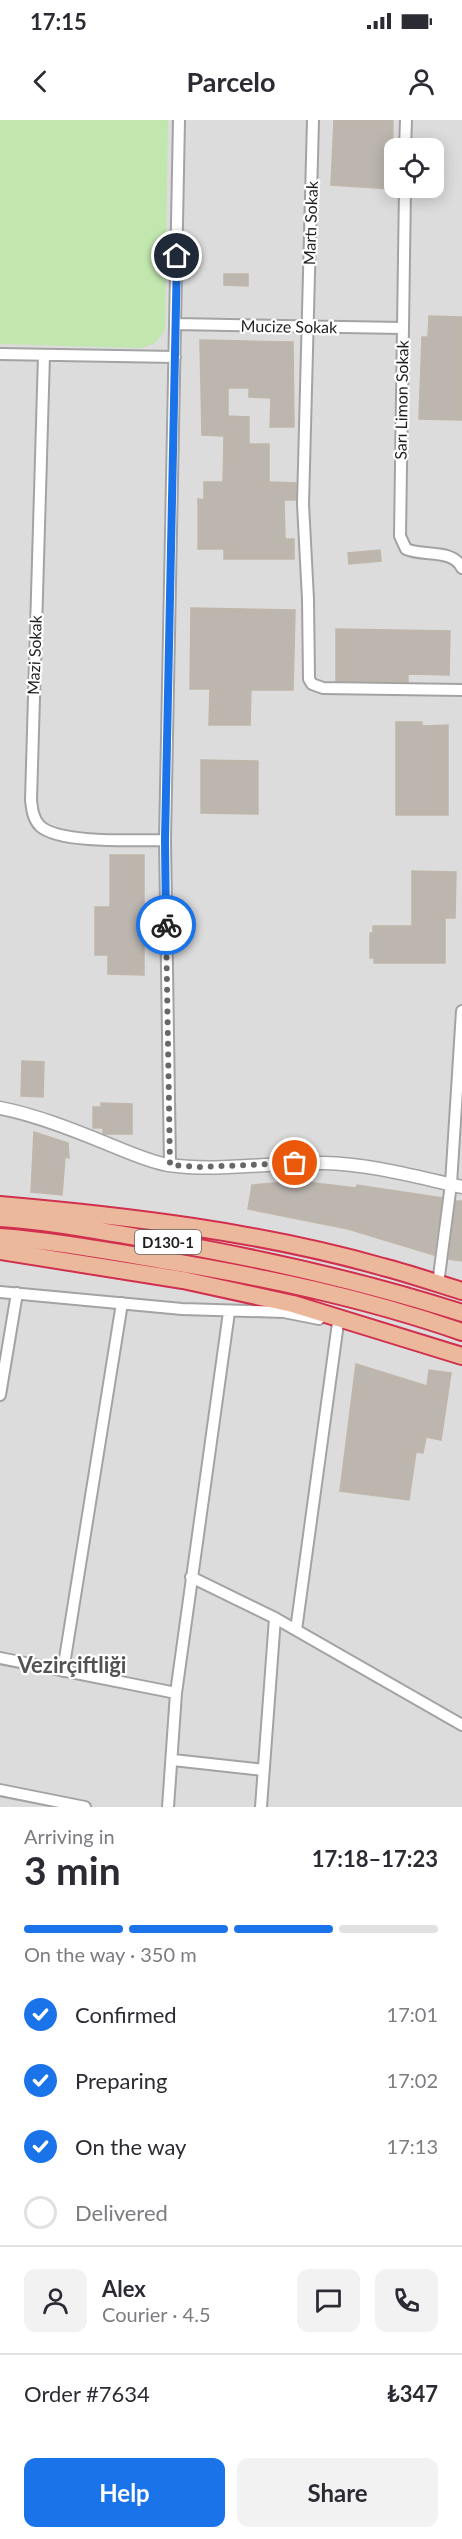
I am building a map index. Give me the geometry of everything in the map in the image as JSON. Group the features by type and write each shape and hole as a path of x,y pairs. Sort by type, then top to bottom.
{"highway":[{"path":"0,1205 72,1211 183,1226 356,1260 462,1291"},
{"name":"D130-1","path":"0,1218 111,1232 192,1246 334,1276 462,1313"},
{"name":"D130-1","path":"0,1237 81,1247 208,1268 332,1294 462,1332"},
{"path":"0,1251 183,1280 293,1304 462,1356"}],"street":[{"path":"170,1165 165,840 179,120"},
{"name":"Martı Sokak","path":"313,120 303,504 309,679 312,684 323,688 462,690"},
{"path":"405,138 406,120"},
{"name":"Sarı Limon Sokak","path":"405,198 399,513 402,544 412,552 454,558 462,568"},
{"name":"Mucize Sokak","path":"175,324 402,328"},
{"path":"0,354 175,357"},
{"name":"Mazi Sokak","path":"44,355 33,694 31,800 33,812 42,828 66,837 165,840"},
{"path":"438,1284 457,1186 462,1011"},
{"path":"0,1108 77,1133 145,1159 170,1165 200,1167 295,1163 348,1164 381,1168 457,1186"},
{"path":"0,1292 229,1312 284,1312 404,1338"},
{"path":"0,1395 17,1293"},
{"path":"63,1671 122,1303"},
{"path":"168,1807 176,1693 229,1312"},
{"path":"296,1630 338,1323"},
{"path":"191,1577 275,1618 462,1725"},
{"path":"261,1807 275,1618"},
{"path":"0,1658 176,1693"},
{"path":"173,1760 264,1770"},
{"path":"0,1790 85,1807"}],"shaded area":[{"path":"0,120 462,120 462,1807 0,1807"}],"green space":[{"path":"0,120 168,120 165,330 155,343 142,348 0,344"}],"building":[{"path":"334,120 393,120 393,138 384,138 384,188 331,185"},
{"path":"224,274 248,274 248,286 224,285"},
{"path":"429,316 462,317 462,420 419,419 422,337 428,337"},
{"path":"200,340 293,342 294,427 270,427 271,398 249,397 249,388 228,388 228,416 249,417 249,444 269,444 269,482 296,483 296,500 284,500 285,539 294,539 294,559 224,559 224,549 198,549 198,499 204,500 204,482 223,482 224,436 202,435"},
{"path":"380,550 381,561 349,564 348,553"},
{"path":"191,608 295,610 293,690 251,690 250,725 209,725 210,689 190,689"},
{"path":"336,629 450,631 449,675 408,674 408,682 336,681"},
{"path":"396,722 422,722 422,726 448,725 448,815 396,815"},
{"path":"201,760 258,761 258,814 201,813"},
{"path":"110,855 144,855 144,975 108,974 108,955 95,955 95,907 110,907"},
{"path":"412,871 456,872 455,918 445,918 445,963 374,963 374,958 370,958 370,933 373,933 373,926 412,926"},
{"path":"22,1061 44,1062 43,1097 21,1096"},
{"path":"101,1103 132,1104 132,1134 106,1134 103,1133 103,1128 93,1128 93,1107 101,1107"},
{"path":"34,1132 68,1143 69,1158 65,1157 62,1195 31,1192"},
{"path":"298,1181 356,1188 357,1185 442,1198 434,1255 348,1229 248,1209 252,1185"},
{"path":"456,1201 462,1201 462,1261 449,1259"},
{"path":"356,1364 427,1386 429,1370 451,1373 441,1440 426,1437 423,1453 416,1452 409,1500 340,1491"}],"way so far":[{"path":"166,925 170,1165 200,1167 295,1163"}],"district":[{"name":"Vezirçiftliği","path":"72,1664"}],"route":[{"path":"166,925 165,840 177,256"}]}
